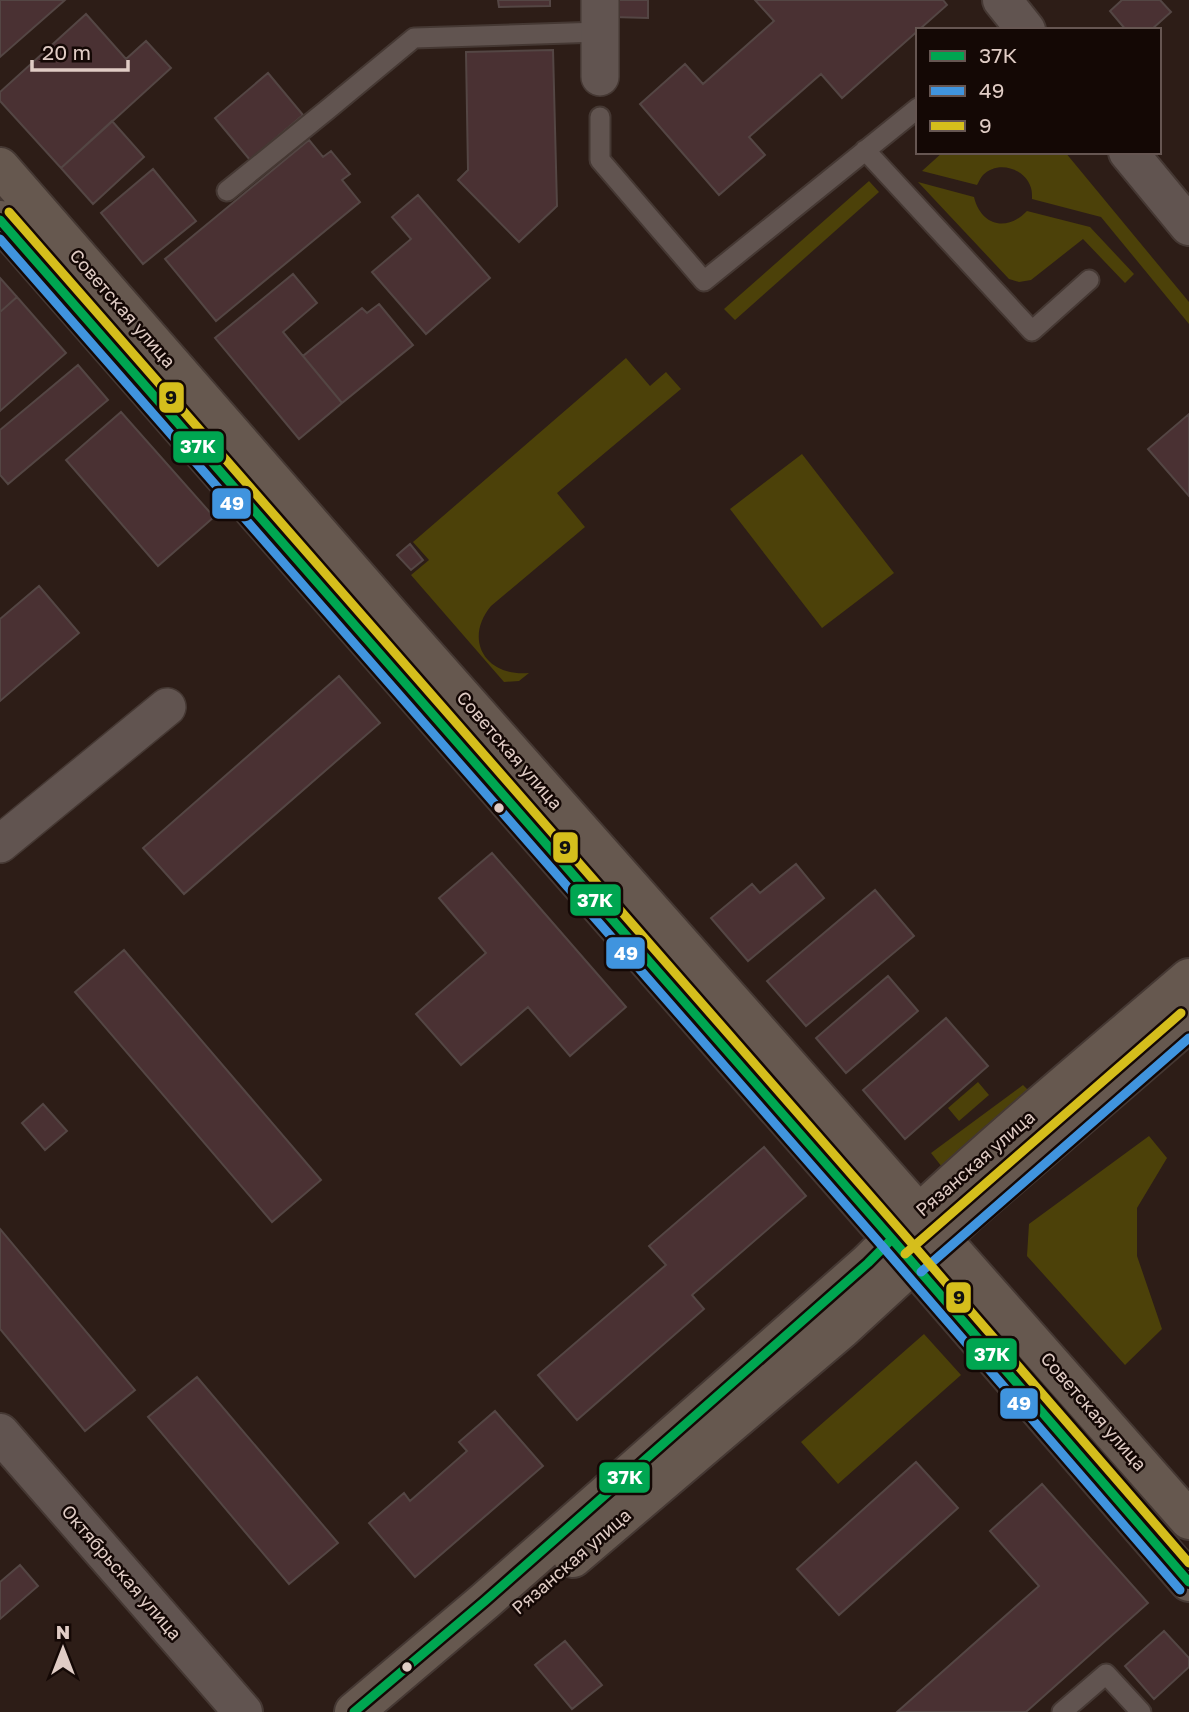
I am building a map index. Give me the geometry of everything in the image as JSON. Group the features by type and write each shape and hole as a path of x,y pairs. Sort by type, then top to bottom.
{"main road":[{"name":"Советская улица","path":"0,167 396,621 1189,1520"},
{"name":"Советская улица","path":"0,220 1189,1582"},
{"name":"Рязанская улица","path":"394,1712 842,1329 902,1251 1189,978"},
{"name":"Рязанская улица","path":"930,1224 1189,1021"},
{"name":"Рязанская улица","path":"354,1712 485,1601 868,1263 902,1251"}],"street":[{"path":"600,16 600,77"},
{"path":"1130,154 1189,226"},
{"path":"0,844 167,706"},
{"name":"Октябрьская улица","path":"0,1433 243,1712"}],"lane":[{"path":"227,191 414,38 600,16"},
{"path":"600,117 600,160 704,281 916,110"},
{"path":"866,150 1032,331 1089,279"},
{"path":"1062,1712 1107,1674 1141,1712"}],"shaded area":[{"path":"941,154 1067,154 1189,302 1189,324 1101,217 1032,199 1028,181 1010,168 989,170 977,185 922,171"},
{"path":"869,181 879,192 735,320 724,309"},
{"path":"918,182 974,197 982,214 996,223 1011,222 1027,211 1090,227 1134,274 1125,283 1083,239 1031,280 1019,282 1009,279"},
{"path":"626,358 650,386 666,372 681,389 557,493 585,527 491,606 479,631 483,654 491,663 514,673 529,673 519,681 504,682 411,575 429,560 413,542"},
{"path":"802,454 894,573 822,628 730,509"},
{"path":"978,1082 989,1095 959,1121 948,1108"},
{"path":"1023,1085 1031,1093 942,1167 931,1153"},
{"path":"1149,1136 1167,1158 1137,1208 1137,1256 1162,1329 1125,1365 1027,1256 1029,1224"},
{"path":"924,1334 961,1375 838,1484 801,1442"}],"building":[{"path":"0,0 65,0 0,57"},
{"path":"498,0 550,0 550,6 499,7"},
{"path":"614,0 648,0 648,18 614,17"},
{"path":"755,0 943,0 947,5 921,28 916,28 916,32 842,98 821,74 749,137 765,155 719,195 640,104 685,64 703,84 774,21"},
{"path":"1122,0 1160,0 1171,12 1153,28 1124,28 1110,11"},
{"path":"86,14 126,59 146,41 171,68 61,168 0,101 0,92"},
{"path":"553,50 557,206 519,242 458,180 468,170 466,52"},
{"path":"268,73 303,115 250,160 215,118"},
{"path":"112,121 144,157 93,204 61,168"},
{"path":"309,140 323,157 331,151 350,174 342,180 360,202 216,321 165,259"},
{"path":"153,169 196,221 143,264 101,213"},
{"path":"418,195 490,278 426,334 372,272 411,239 392,217"},
{"path":"293,274 317,303 283,332 342,403 299,439 215,338"},
{"path":"0,278 17,297 0,312"},
{"path":"17,297 66,353 0,411 0,312"},
{"path":"379,304 413,345 342,403 303,356 362,308 367,313"},
{"path":"78,365 108,400 8,484 0,475 0,430"},
{"path":"121,412 214,517 158,566 66,460"},
{"path":"1189,414 1189,496 1148,449"},
{"path":"410,544 423,560 411,570 397,555"},
{"path":"39,586 79,633 0,701 0,619"},
{"path":"339,676 380,723 184,894 143,848"},
{"path":"492,853 626,1007 570,1056 528,1007 461,1065 416,1014 486,953 439,898"},
{"path":"796,864 824,898 748,961 711,918 752,884 760,893"},
{"path":"875,890 914,936 806,1026 767,981"},
{"path":"124,950 321,1180 272,1222 75,992"},
{"path":"888,976 918,1011 846,1073 816,1038"},
{"path":"946,1018 988,1066 905,1139 863,1090"},
{"path":"43,1104 67,1131 45,1150 22,1123"},
{"path":"764,1147 806,1196 692,1295 704,1309 577,1420 538,1375 666,1265 649,1246"},
{"path":"0,1229 135,1390 85,1431 0,1329"},
{"path":"197,1377 338,1543 289,1584 148,1417"},
{"path":"495,1411 543,1466 415,1577 369,1523 404,1493 410,1501 467,1451 459,1442"},
{"path":"916,1462 958,1508 839,1615 797,1569"},
{"path":"1042,1484 1148,1603 1026,1712 897,1712 1039,1586 990,1531"},
{"path":"20,1565 38,1586 0,1619 0,1582"},
{"path":"1164,1631 1189,1658 1189,1667 1154,1699 1125,1666"},
{"path":"565,1641 602,1685 572,1709 535,1665"}],"transit line":[{"name":"9","path":"9,212 1189,1563"},
{"name":"37К","path":"0,220 1189,1582"},
{"name":"49","path":"0,239 1180,1590"},
{"name":"9","path":"905,1254 1181,1013"},
{"name":"49","path":"921,1272 1189,1038"},
{"name":"37К","path":"354,1712 485,1601 892,1239"}]}
